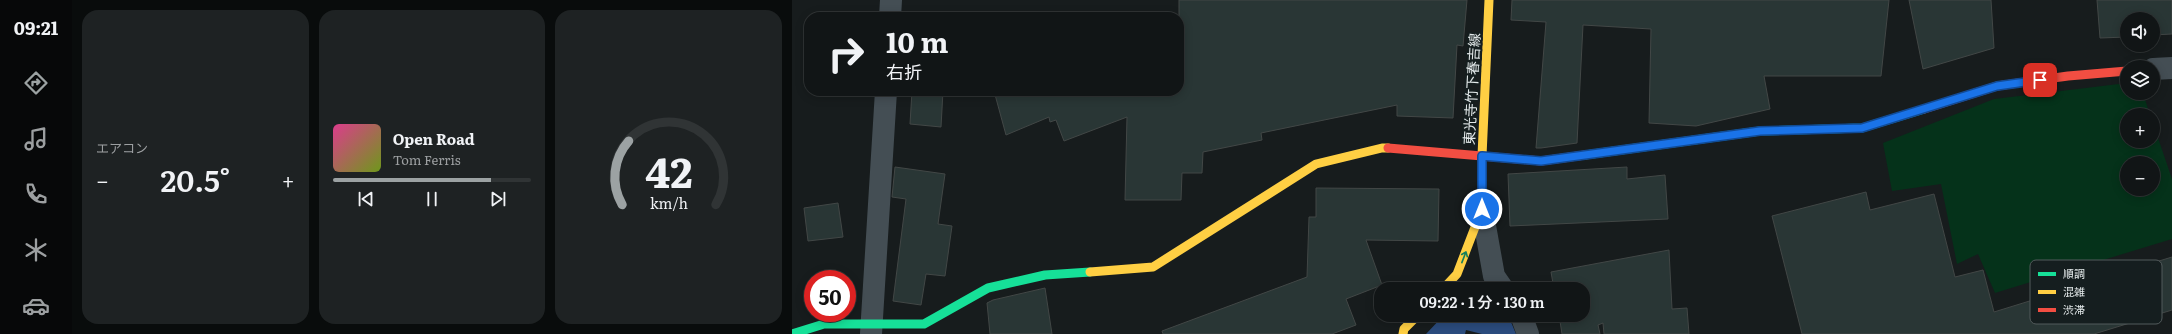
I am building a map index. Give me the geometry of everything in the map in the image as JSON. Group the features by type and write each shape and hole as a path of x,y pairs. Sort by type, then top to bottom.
{"street":[{"path":"890,12 891,0"},
{"name":"東光寺竹下春吉線","path":"1450,282 1457,274 1482,209 1482,156 1489,0"},
{"path":"2160,69 2172,68"},
{"path":"792,334 824,324 872,329 924,324 988,288 1046,275 1153,267 1316,164 1382,148 1541,161 1760,131 1862,128 1997,86 2068,76 2120,72"},
{"path":"872,329 886,96"},
{"path":"1482,209 1494,276 1498,282"},
{"path":"1403,334 1404,329 1411,322"},
{"path":"1524,322 1528,334"}],"green space":[{"path":"2120,84 2120,100 2145,100 2148,108 2120,108 2120,148 2160,148 2160,144 2172,179 2172,239 2103,260 2030,260 2030,282 1995,293 1978,254 1957,264 1941,184 1892,191 1883,143 1994,99"}],"water":[{"path":"1437,322 1511,322 1516,334 1482,334 1466,330 1465,334 1426,334"}],"building":[{"path":"1179,0 1467,0 1463,46 1457,45 1453,118 1397,116 1397,105 1261,133 1262,140 1203,152 1202,173 1182,173 1181,200 1125,200 1127,117 1064,141 1056,120 1050,122 1049,117 1006,135 995,96 1184,96 1184,12 1179,12"},
{"path":"1512,0 1889,0 1881,76 1764,76 1770,109 1696,126 1649,123 1651,29 1583,25 1577,143 1536,148 1546,22 1511,20"},
{"path":"1909,0 1991,0 1994,48 1923,69"},
{"path":"2097,0 2172,0 2172,34 2160,35 2160,12 2120,12 2120,37 2100,38"},
{"path":"912,96 943,96 941,127 910,124"},
{"path":"895,167 945,174 938,224 952,226 945,276 926,274 921,305 893,301 906,199 892,197"},
{"path":"1627,167 1627,179 1665,175 1668,219 1510,226 1508,174"},
{"path":"1316,188 1439,189 1438,241 1366,240 1381,282 1374,282 1374,288 1346,299 1356,325 1332,334 1163,334 1162,331 1307,277 1309,217 1316,217"},
{"path":"1866,192 1870,210 1934,194 1955,277 1983,270 1994,312 2030,301 2030,324 2126,324 2094,334 1802,334 1772,216"},
{"path":"838,203 843,237 808,241 804,208"},
{"path":"1669,250 1672,309 1687,308 1689,334 1604,334 1603,323 1598,325 1600,334 1562,334 1560,322 1590,322 1590,282 1553,282 1551,272"},
{"path":"2172,257 2172,310 2162,313 2162,260"},
{"path":"1045,288 1052,334 990,334 987,303 993,300"}],"traffic: fast":[{"path":"1585,155 1760,131 1862,128 1924,109"},
{"path":"792,334 824,324 924,324 988,288 1045,275 1090,272"}],"traffic: slow":[{"path":"1450,282 1457,274 1482,209 1482,156 1489,0"},
{"path":"1090,272 1153,267 1316,164 1382,148 1388,148"},
{"path":"1403,334 1404,329 1411,322"}],"traffic: jam":[{"path":"1924,109 1997,86 2068,76 2120,72"},
{"path":"1388,148 1541,161 1585,155"}],"route":[{"path":"1482,209 1482,156 1541,161 1760,131 1862,128 1997,86 2040,80"}]}
